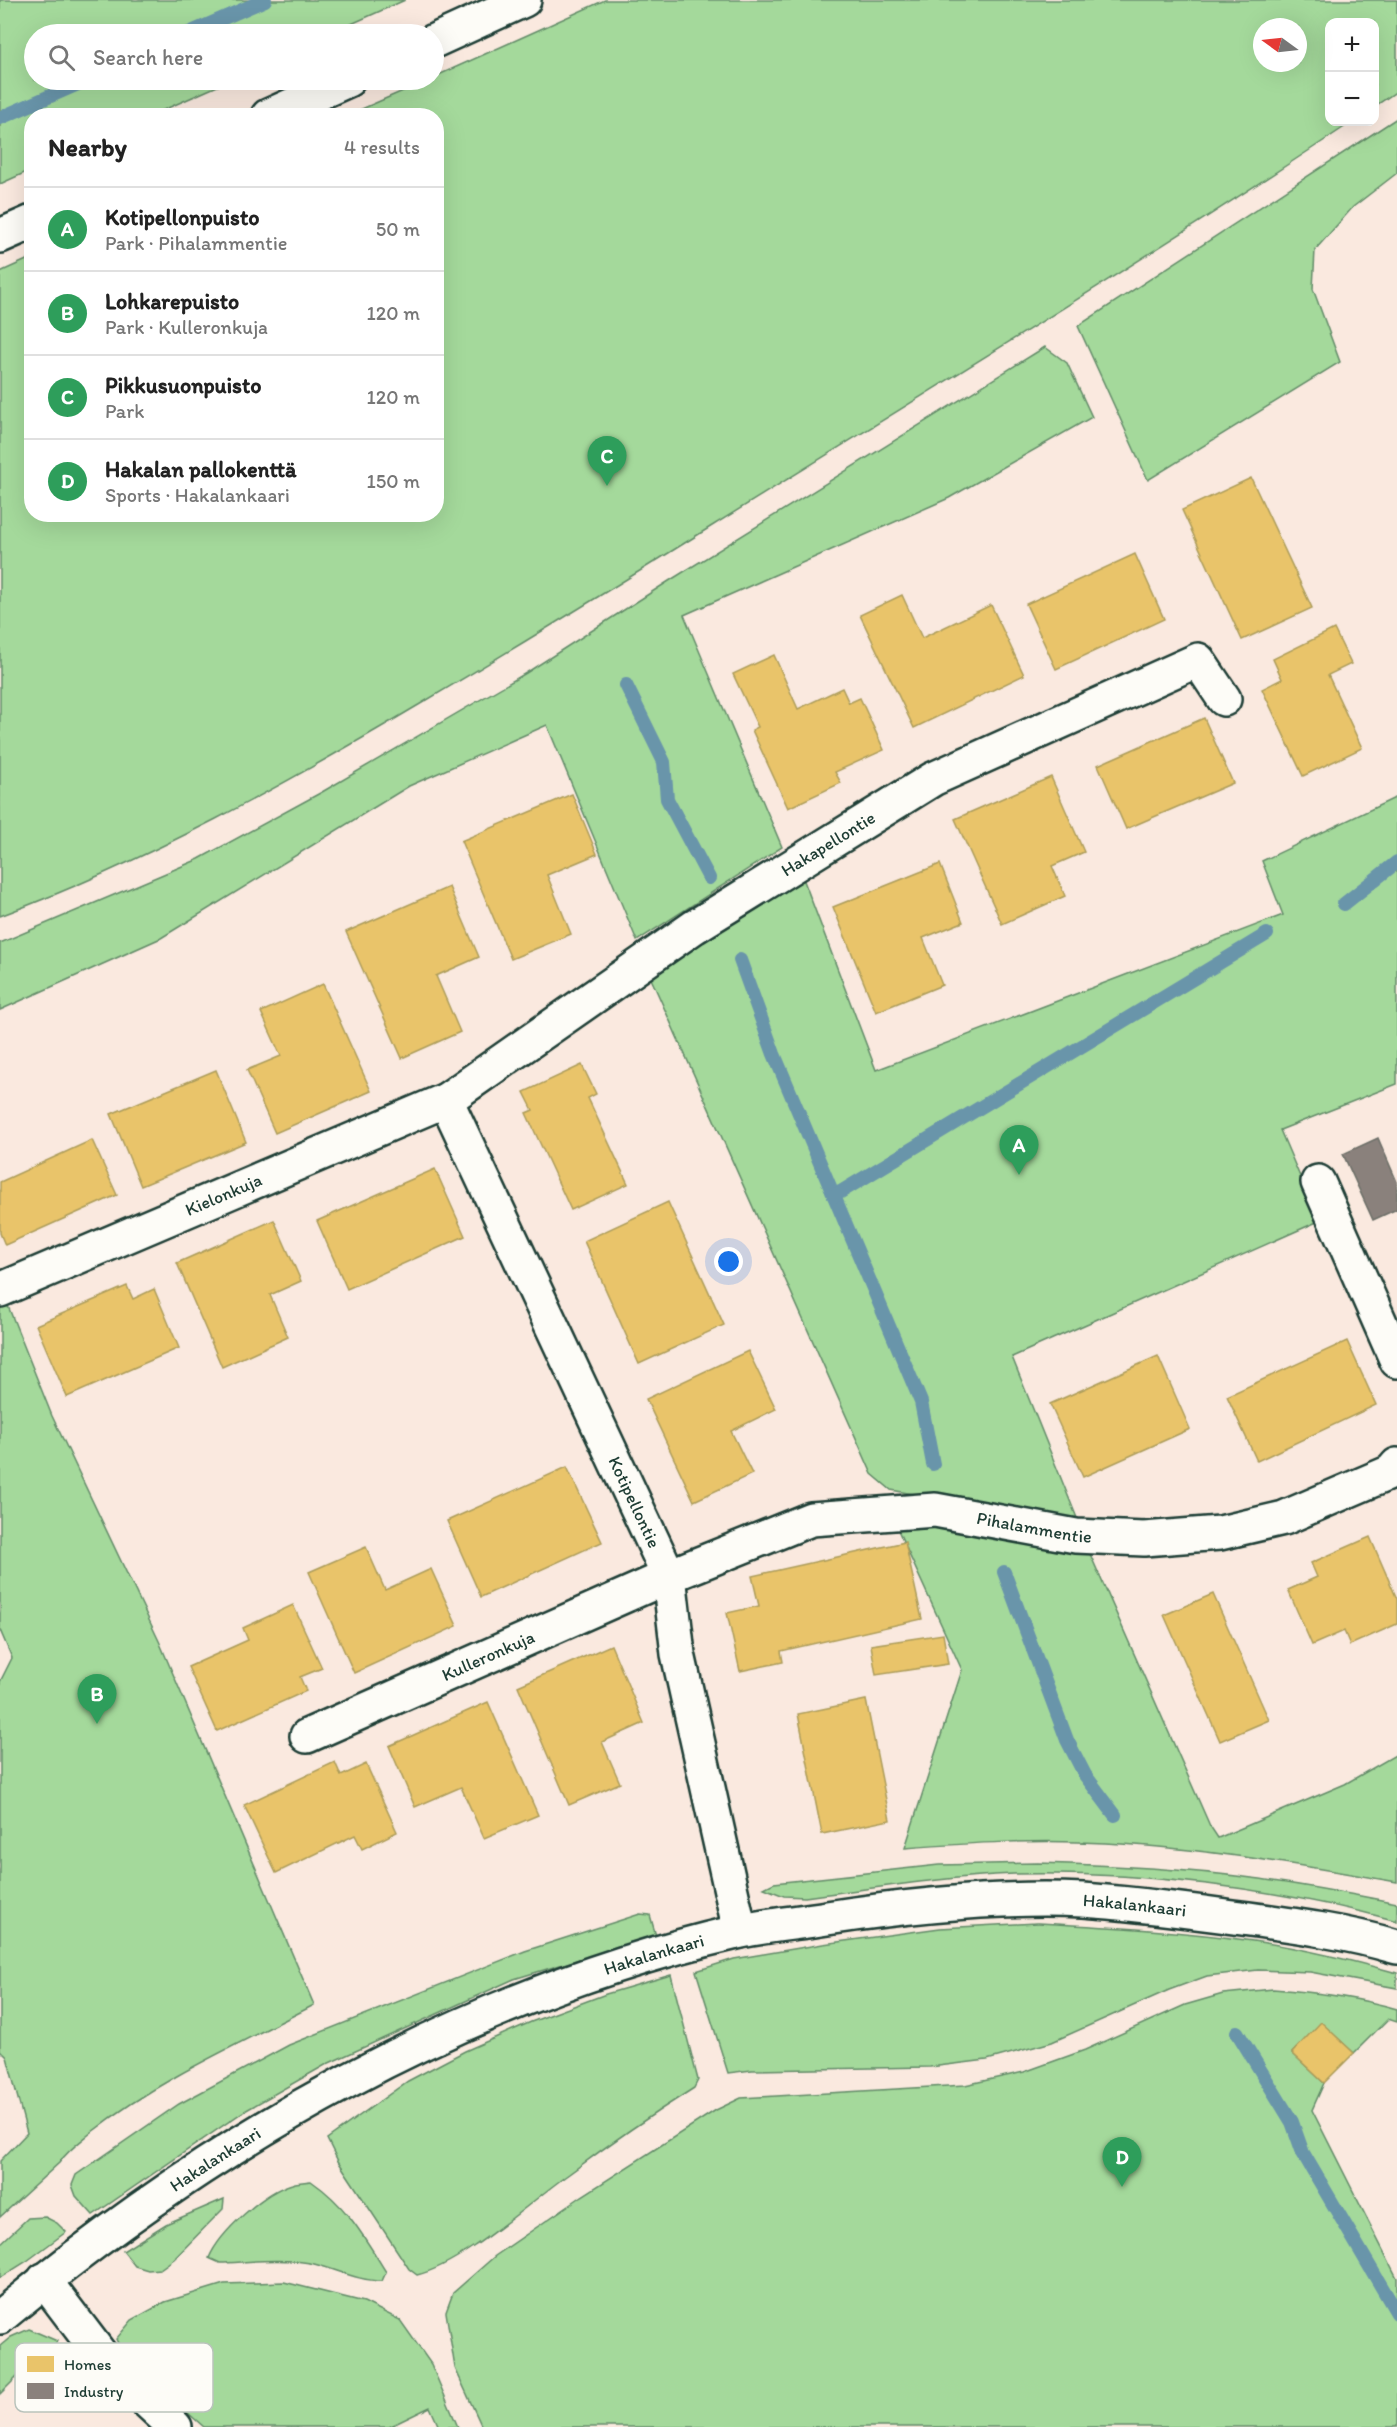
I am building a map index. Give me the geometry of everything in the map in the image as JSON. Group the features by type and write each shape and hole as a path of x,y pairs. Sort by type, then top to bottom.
{"street":[{"path":"444,36 524,0"},
{"path":"286,108 326,90"},
{"path":"0,236 24,226"},
{"name":"Hakapellontie","path":"446,1100 694,927 933,779 1198,660 1224,699"},
{"name":"Kielonkuja","path":"0,1290 446,1100"},
{"name":"Kotipellontie","path":"446,1100 669,1576 678,1654 740,1931"},
{"path":"1318,1182 1397,1361"},
{"name":"Pihalammentie","path":"669,1576 811,1519 935,1510 1076,1536 1144,1539 1220,1533 1284,1518 1391,1472 1397,1466"},
{"name":"Kulleronkuja","path":"307,1736 669,1576"},
{"name":"Hakalankaari","path":"0,2317 93,2242 268,2126 339,2085 491,2013 611,1968 740,1931 855,1914 978,1902 1081,1900 1285,1924 1397,1947"},
{"path":"44,2280 92,2343"},
{"path":"159,2412 175,2427"}],"green space":[{"path":"0,0 405,0 351,24 24,24 24,90 208,90 168,108 24,108 24,173 0,184"},
{"path":"605,0 1397,0 1397,91 1379,103 1379,18 1325,18 1325,126 1346,126 1273,174 1034,327 495,660 371,733 163,846 0,916 0,272 24,261 24,522 444,522 444,108 364,108 405,90 444,90 444,72"},
{"path":"1397,118 1397,173 1353,207 1315,250 1313,289 1340,362 1148,480 1078,326"},
{"path":"1045,347 1067,363 1092,417 949,498 684,615 782,847 637,941 547,725 409,786 161,938 0,1010 0,943 199,859 322,792 526,673 669,581"},
{"path":"1397,797 1397,1084 1280,1130 1319,1221 1012,1357 1079,1523 891,1490 872,1474 649,974 801,873 876,1070 1283,915 1262,861"},
{"path":"0,1286 52,1416 159,1641 314,2005 200,2063 144,2095 74,2146 59,2163 0,2217 0,2161 27,2133 7,2057 0,2050 0,1682 12,1658 0,1630"},
{"path":"932,1525 1090,1554 1210,1826 1218,1838 1345,1784 1397,1754 1397,1882 1251,1858 1142,1845 1030,1842 905,1848 962,1670 898,1530"},
{"path":"1038,1863 1193,1871 1301,1885 1397,1903 1397,1921 1304,1899 1256,1891 1110,1875 988,1875 805,1897 784,1896 764,1888 774,1883 939,1865"},
{"path":"640,1914 650,1915 656,1936 514,1979 327,2064 243,2112 93,2215 76,2196 72,2185 76,2175 179,2104 289,2045 525,1951"},
{"path":"1037,1923 1199,1935 1290,1947 1397,1973 1397,1988 1310,1972 1258,1970 1207,1976 1169,1990 1052,2042 987,2060 930,2067 752,2070 728,2073 696,1971 734,1959 823,1944 940,1928"},
{"path":"671,1975 698,2080 694,2088 599,2152 495,2231 454,2259 417,2275 409,2269 338,2161 327,2139 408,2081 465,2051 531,2022 606,1994"},
{"path":"1273,1989 1366,2001 1397,2009 1397,2022 1388,2019 1354,2053 1321,2023 1292,2053 1324,2083 1312,2110 1397,2278 1397,2427 482,2427 455,2368 446,2312 453,2293 495,2256 582,2196 716,2110 741,2098 965,2085 1024,2072 1085,2050 1185,2005 1223,1994"},
{"path":"311,2181 335,2201 362,2234 386,2272 382,2281 355,2277 310,2263 265,2261 220,2263 209,2258 233,2225 256,2204 281,2188 294,2183"},
{"path":"224,2199 223,2209 174,2259 160,2269 148,2270 135,2266 123,2251 166,2224"},
{"path":"45,2217 57,2223 66,2232 0,2278 0,2244 28,2218"},
{"path":"284,2282 364,2302 400,2320 431,2364 458,2427 439,2427 430,2407 389,2427 204,2427 187,2412 213,2412 213,2343 118,2343 116,2339 132,2320 165,2302 224,2284"},
{"path":"29,2329 57,2341 56,2343 15,2343 15,2379 0,2394 0,2346 11,2337"}],"building: Homes":[{"path":"1251,478 1312,608 1242,640 1182,510"},
{"path":"1135,554 1164,619 1056,669 1026,604"},
{"path":"902,595 922,638 991,605 1024,675 914,728 860,615"},
{"path":"1334,629 1351,664 1328,675 1362,748 1303,776 1262,689 1282,679 1273,659"},
{"path":"774,655 798,709 842,688 849,703 860,698 884,750 835,772 841,783 788,808 752,730 758,727 733,674"},
{"path":"1204,718 1233,783 1126,829 1098,765"},
{"path":"1051,777 1084,852 1052,866 1065,896 1002,924 955,819"},
{"path":"572,794 597,854 547,875 571,934 511,959 461,841"},
{"path":"940,864 963,922 923,938 942,985 876,1012 833,907"},
{"path":"449,887 479,957 436,976 460,1032 402,1058 346,932"},
{"path":"323,984 371,1091 275,1133 247,1070 281,1056 261,1012"},
{"path":"582,1065 596,1094 588,1098 628,1184 571,1210 526,1113 533,1110 524,1092"},
{"path":"216,1070 246,1142 141,1186 111,1114"},
{"path":"92,1140 117,1195 5,1245 0,1233 0,1182"},
{"path":"435,1169 465,1236 347,1289 317,1221"},
{"path":"668,1202 724,1325 639,1364 584,1241"},
{"path":"274,1220 301,1281 270,1295 288,1337 222,1367 177,1263"},
{"path":"127,1286 133,1299 154,1289 179,1348 67,1397 36,1325"},
{"path":"1347,1341 1376,1405 1257,1461 1227,1396"},
{"path":"748,1351 776,1409 731,1431 752,1474 694,1501 646,1399"},
{"path":"1158,1356 1190,1429 1083,1477 1050,1404"},
{"path":"567,1467 602,1542 481,1597 447,1521"},
{"path":"1370,1537 1397,1599 1397,1624 1350,1645 1344,1631 1312,1645 1288,1590 1317,1577 1311,1563"},
{"path":"905,1542 922,1619 781,1651 783,1662 740,1671 727,1613 759,1606 752,1576"},
{"path":"366,1547 385,1590 431,1569 457,1626 354,1673 309,1572"},
{"path":"1213,1594 1269,1720 1220,1741 1164,1615"},
{"path":"293,1605 322,1668 300,1677 306,1691 217,1731 188,1667 248,1640 243,1628"},
{"path":"943,1634 948,1664 876,1675 871,1645"},
{"path":"611,1645 644,1723 602,1742 620,1783 569,1805 518,1686"},
{"path":"866,1700 890,1820 822,1834 798,1714"},
{"path":"488,1702 538,1815 484,1838 461,1787 415,1807 389,1746"},
{"path":"335,1762 341,1776 366,1764 397,1832 362,1849 355,1835 276,1873 244,1805"},
{"path":"1321,2022 1354,2053 1324,2083 1292,2053"}],"building: Industry":[{"path":"1378,1138 1397,1182 1397,1209 1373,1220 1343,1154"}],"waterway":[{"path":"210,24 265,0"},
{"path":"0,118 64,90"},
{"path":"626,685 664,762 667,799 709,878"},
{"path":"1344,904 1397,862"},
{"path":"834,1196 1267,934"},
{"path":"740,960 774,1054 921,1402 933,1464"},
{"path":"1004,1572 1067,1740 1085,1775 1115,1815"},
{"path":"1237,2032 1292,2122 1303,2153 1397,2313"}],"place":[{"name":"Pikkusuonpuisto","path":"607,486"},
{"name":"Kotipellonpuisto","path":"1019,1175"},
{"name":"Lohkarepuisto","path":"97,1724"},
{"name":"Hakalan pallokenttä","path":"1122,2187"}]}
